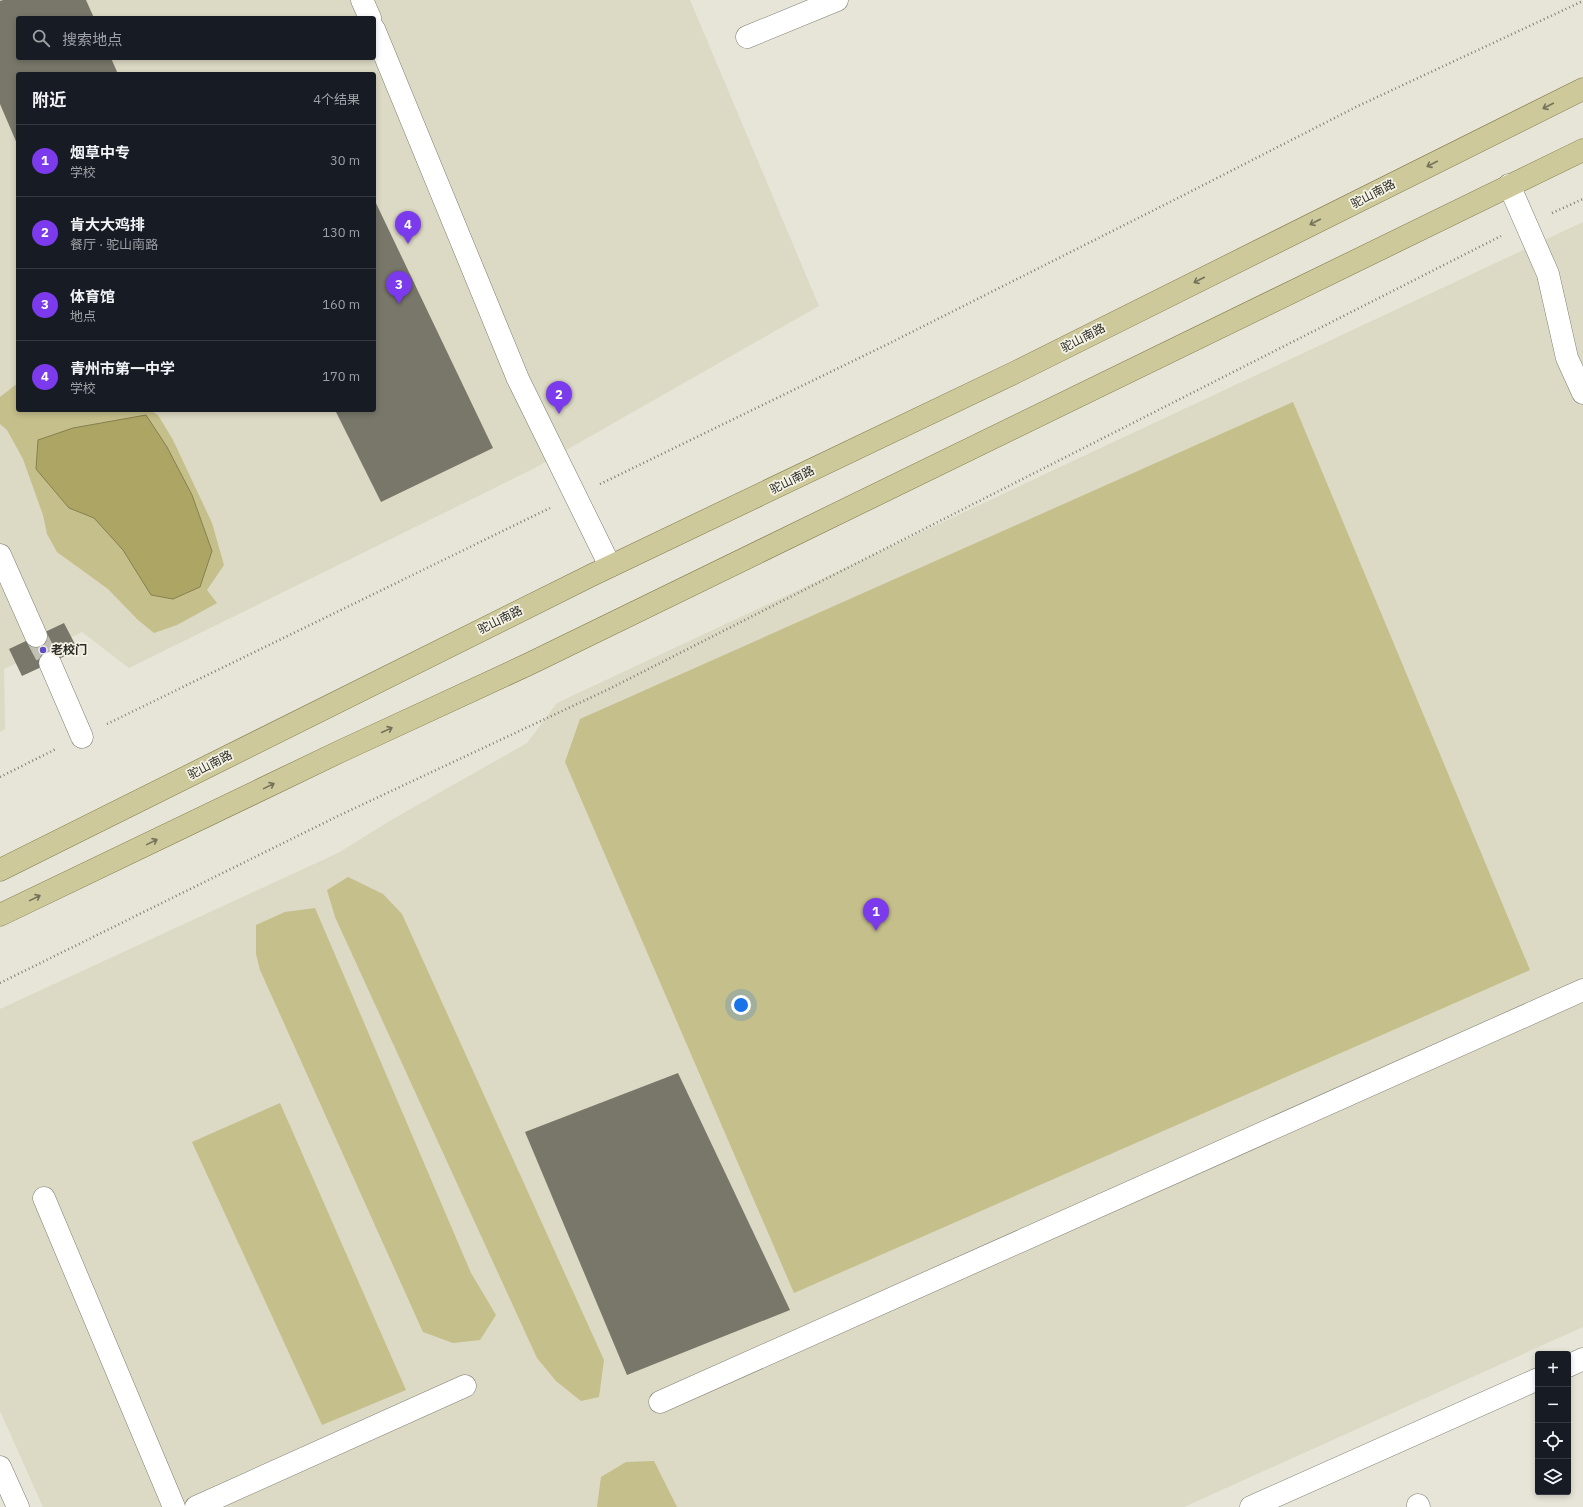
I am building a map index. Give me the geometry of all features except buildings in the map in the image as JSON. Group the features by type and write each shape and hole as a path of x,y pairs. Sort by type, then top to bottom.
{"main road":[{"name":"驼山南路","path":"0,870 324,707 610,566 1016,372 1583,89"},
{"path":"0,915 340,752 529,664 1583,150"}],"street":[{"path":"362,0 369,16"},
{"path":"747,37 837,0"},
{"path":"376,33 518,378 610,566"},
{"path":"1509,185 1548,274 1567,358 1583,393"},
{"path":"0,555 36,636"},
{"path":"50,663 82,737"},
{"path":"660,1402 1583,990"},
{"path":"44,1198 174,1507"},
{"path":"1571,1365 1583,1359"},
{"path":"1251,1507 1535,1380"},
{"path":"196,1507 465,1386"},
{"path":"0,1467 18,1507"}],"path":[{"path":"0,777 902,337 1358,106 1583,1"},
{"path":"0,984 338,816 609,689 1493,239 1583,199"}],"shaded area":[{"path":"0,0 690,0 819,306 533,469 129,668 82,632 4,669 5,729 0,732"},
{"path":"1583,222 1583,1327 1184,1507 43,1507 0,1411 0,1009 338,853 393,819 527,743 557,703"},
{"path":"16,385 16,412 153,412 158,415 173,440 212,523 224,565 207,590 217,603 177,625 154,633 138,620 108,589 57,552 47,534 43,515 23,459 7,430 0,424 0,397"},
{"path":"1293,402 1530,970 794,1293 565,762 580,719"},
{"path":"146,415 167,447 192,495 212,551 200,587 173,599 151,595 123,550 94,518 69,508 36,469 38,440 73,428"},
{"path":"348,877 383,894 402,914 604,1360 599,1397 581,1401 556,1381 537,1358 335,917 327,890"},
{"path":"315,908 471,1273 496,1315 480,1340 453,1343 423,1332 260,970 256,954 256,925 285,912"},
{"path":"280,1103 406,1390 322,1425 192,1142"},
{"path":"654,1461 677,1507 597,1507 601,1477 626,1462"}],"tunnel":[{"path":"36,636 50,663"}],"place":[{"name":"青州市第一中学","path":"408,244"},
{"name":"体育馆","path":"399,304"},
{"name":"肯大大鸡排","path":"559,414"},
{"name":"老校门","path":"43,650"},
{"name":"烟草中专","path":"876,931"}]}
